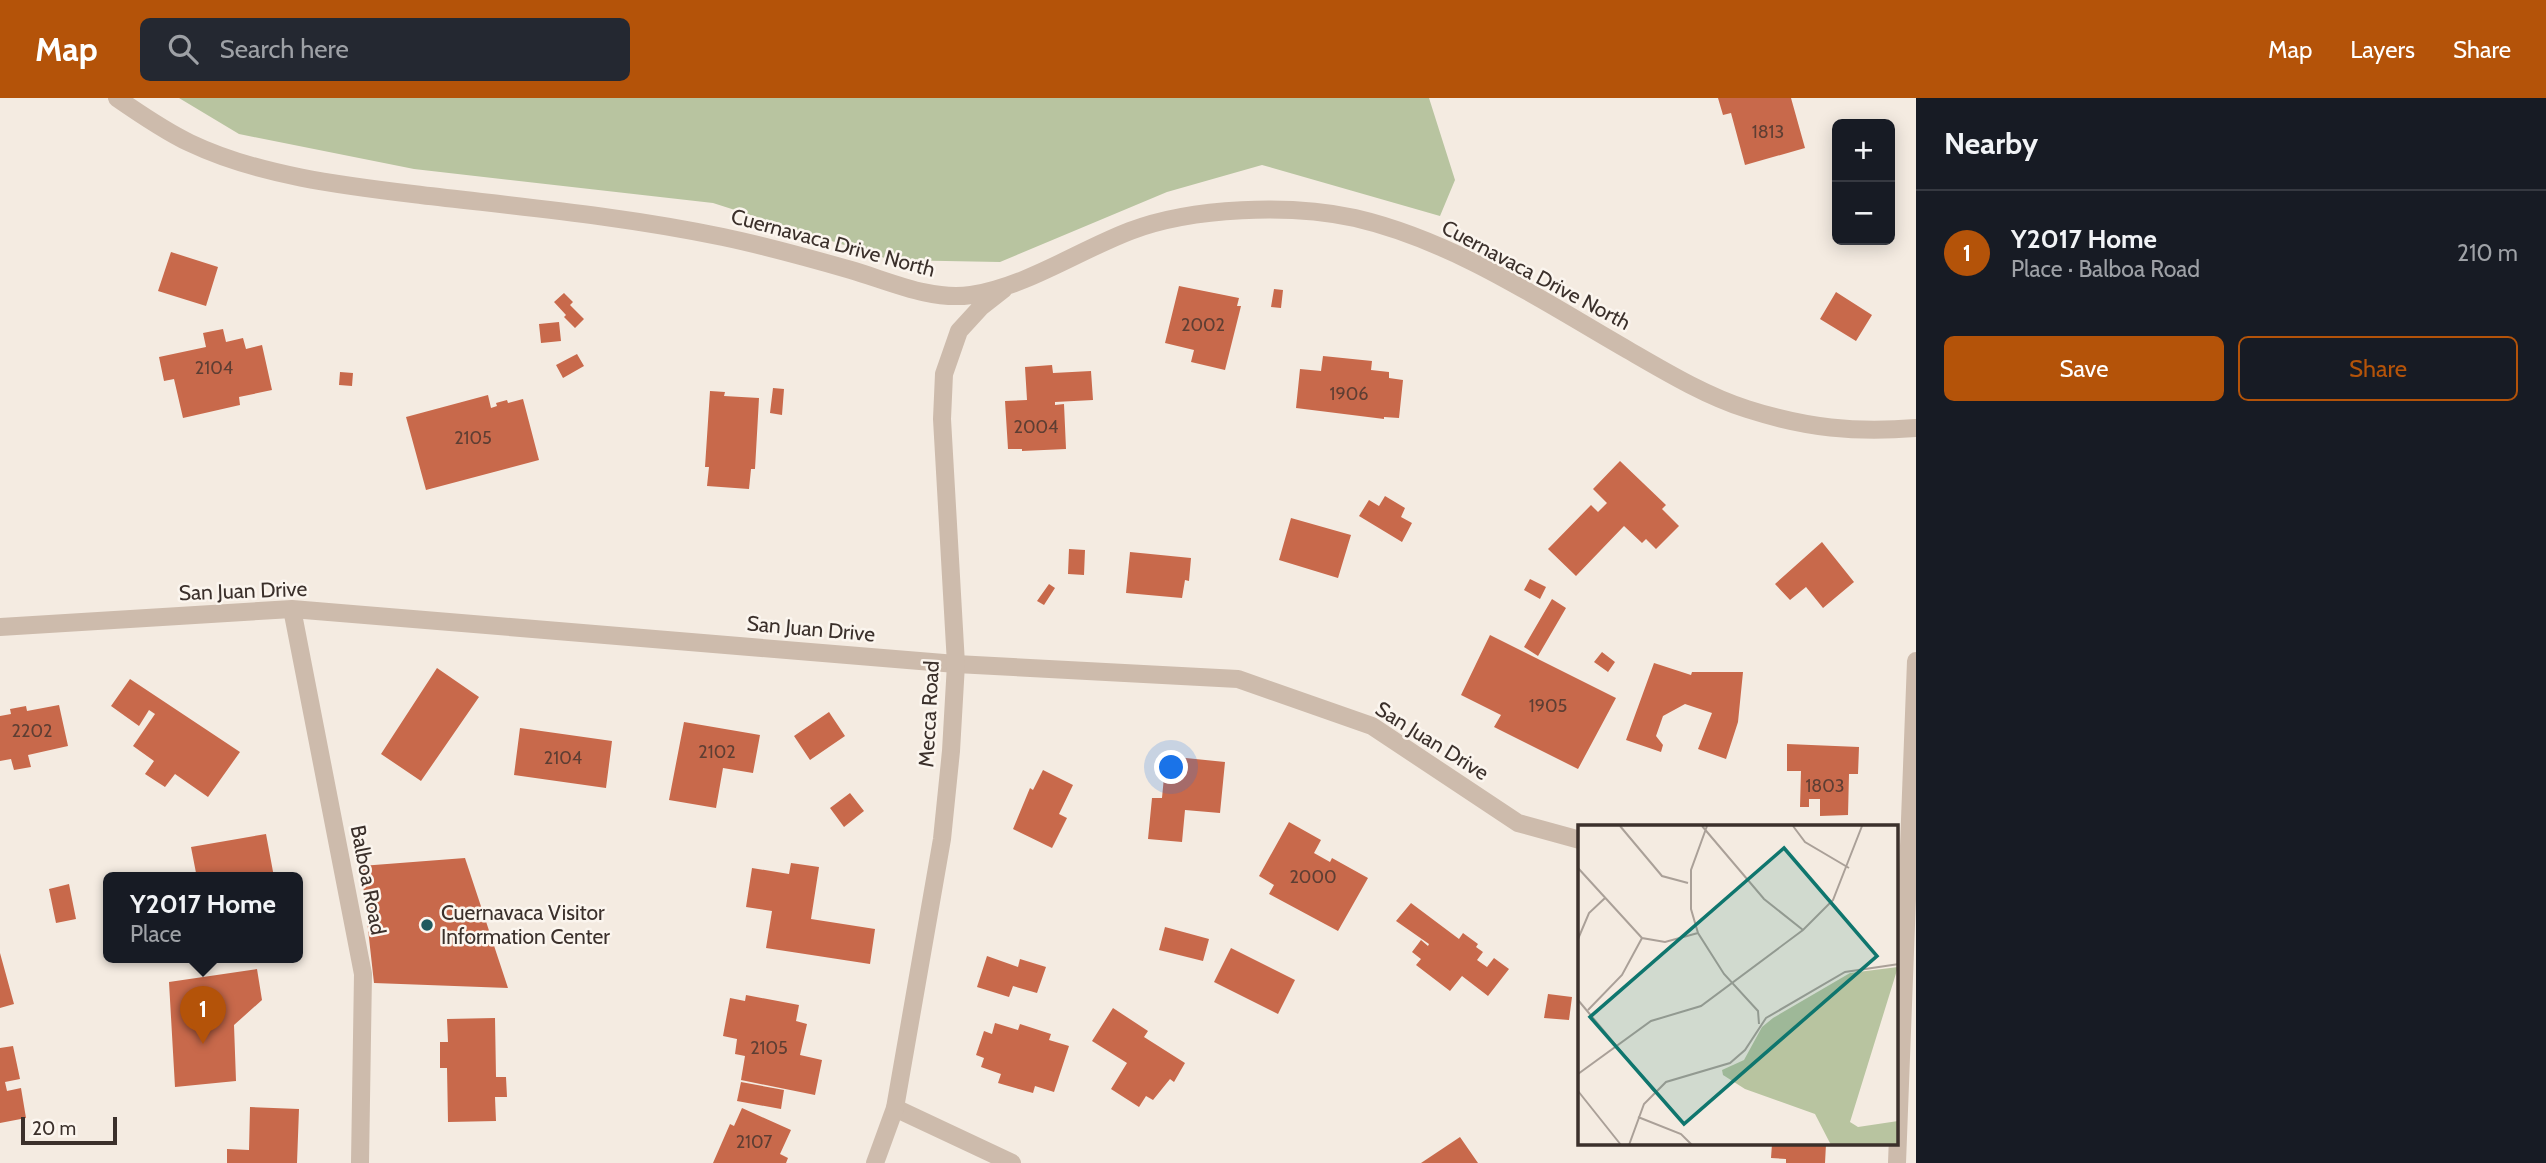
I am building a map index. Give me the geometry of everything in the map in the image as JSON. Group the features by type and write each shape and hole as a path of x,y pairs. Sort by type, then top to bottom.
{"street":[{"name":"Cuernavaca Drive North","path":"117,98 191,143 260,167 345,186 642,222 714,235 828,263 936,295 970,295 1009,285 1134,229 1206,213 1287,209 1354,218 1427,241 1455,254 1498,275 1670,375 1744,408 1811,426 1870,432 1916,428"},
{"name":"Mecca Road","path":"875,1163 895,1108 942,839 951,751 956,664 942,419 944,374 959,331 981,307 1009,285"},
{"name":"San Juan Drive","path":"0,627 292,609 956,664 1238,679 1372,726 1518,823 1578,839"},
{"name":"Balboa Road","path":"292,609 363,974 360,1163"},
{"path":"1898,1163 1916,661"},
{"path":"895,1108 1012,1163"}],"green space":[{"path":"179,98 1429,98 1455,180 1440,216 1262,165 1167,192 1000,262 891,260 713,203 414,169 239,134"}],"building":[{"path":"1718,98 1791,98 1805,148 1745,165 1731,113 1723,115"},
{"path":"171,252 218,267 206,306 158,291"},
{"path":"1179,286 1239,298 1237,306 1241,306 1225,370 1191,362 1194,350 1165,343"},
{"path":"1274,289 1283,290 1281,308 1271,307"},
{"path":"1836,292 1872,315 1856,341 1820,319"},
{"path":"564,293 573,302 570,305 584,319 575,328 554,302"},
{"path":"559,322 561,341 541,343 539,324"},
{"path":"223,329 226,342 243,338 246,349 262,345 272,390 239,397 240,405 183,418 174,379 164,381 159,357 206,347 203,333"},
{"path":"577,354 584,366 563,378 556,365"},
{"path":"1323,356 1372,361 1371,370 1389,372 1389,378 1403,380 1399,418 1384,419 1296,408 1300,369 1321,371"},
{"path":"1052,365 1053,373 1091,371 1093,400 1055,402 1055,405 1064,404 1066,449 1008,449 1005,401 1027,400 1025,367"},
{"path":"340,372 353,373 352,386 339,385"},
{"path":"773,388 784,389 782,415 770,413"},
{"path":"710,391 725,392 724,396 759,398 755,469 751,469 749,489 707,486 709,467 705,467"},
{"path":"488,395 491,408 497,406 496,403 523,399 539,460 426,490 406,417"},
{"path":"1620,461 1666,505 1662,509 1679,526 1656,549 1646,539 1642,543 1624,526 1576,576 1548,549 1591,505 1598,512 1607,503 1593,489"},
{"path":"1385,496 1405,508 1401,517 1412,523 1402,542 1359,516 1369,500 1379,506"},
{"path":"1291,518 1351,535 1338,578 1279,560"},
{"path":"1822,542 1854,582 1823,608 1806,587 1790,600 1775,584"},
{"path":"1069,549 1085,550 1084,575 1068,574"},
{"path":"1130,552 1191,558 1189,581 1185,580 1182,598 1126,593"},
{"path":"1530,579 1546,587 1540,599 1524,590"},
{"path":"1049,584 1055,588 1044,605 1037,601"},
{"path":"1552,599 1566,608 1538,656 1524,647"},
{"path":"1490,635 1616,698 1578,769 1494,727 1501,715 1461,695"},
{"path":"1602,652 1615,662 1608,672 1594,662"},
{"path":"1654,663 1691,675 1692,672 1743,672 1738,722 1726,759 1698,749 1712,713 1685,704 1663,716 1656,736 1663,745 1661,752 1626,740"},
{"path":"437,668 479,697 421,781 381,754"},
{"path":"130,679 240,752 208,797 175,774 165,787 145,774 154,761 133,746 155,714 149,710 139,726 111,706"},
{"path":"59,705 68,746 28,755 31,767 14,770 11,759 0,761 0,716 11,714 10,709 26,706 27,711"},
{"path":"829,712 845,736 810,760 794,736"},
{"path":"684,722 760,735 753,773 723,768 716,808 669,800"},
{"path":"520,728 612,741 606,788 514,775"},
{"path":"1787,744 1859,747 1858,774 1849,774 1848,815 1820,816 1820,799 1809,799 1809,807 1800,807 1801,771 1787,771"},
{"path":"1166,756 1225,762 1220,813 1185,810 1182,842 1148,839 1152,798 1162,798"},
{"path":"1043,770 1073,785 1059,814 1067,818 1052,848 1013,829 1030,788 1033,790"},
{"path":"850,793 864,811 844,827 830,808"},
{"path":"1289,822 1321,840 1314,853 1330,862 1332,858 1368,878 1338,931 1269,894 1274,885 1259,876"},
{"path":"266,834 273,872 196,872 191,847"},
{"name":"Cuernavaca Visitor Information Center","path":"465,858 508,988 374,983 361,866"},
{"path":"791,863 819,867 811,919 875,929 870,964 766,948 772,911 746,907 752,868 789,874"},
{"path":"69,884 76,919 56,923 49,889"},
{"path":"1411,903 1459,939 1463,933 1478,944 1476,947 1483,952 1477,960 1487,967 1494,958 1509,969 1488,996 1462,976 1450,991 1416,965 1421,959 1412,952 1421,940 1428,946 1429,944 1396,921"},
{"path":"1165,927 1209,939 1203,961 1159,950"},
{"path":"1231,948 1295,980 1278,1014 1214,982"},
{"path":"0,953 14,1004 0,1008"},
{"path":"987,956 1018,967 1020,959 1046,967 1037,993 1013,986 1009,997 977,987"},
{"path":"257,969 262,1000 234,1025 236,1081 175,1087 169,982"},
{"path":"1548,994 1572,997 1569,1020 1544,1018"},
{"path":"746,995 799,1005 796,1021 807,1024 800,1055 822,1060 815,1095 741,1080 745,1056 735,1054 737,1039 723,1036 730,998 745,1001"},
{"path":"1113,1008 1148,1031 1144,1037 1185,1063 1174,1082 1170,1079 1153,1100 1146,1096 1139,1107 1111,1089 1127,1063 1092,1041"},
{"path":"495,1018 496,1077 506,1077 507,1097 495,1097 496,1121 448,1122 447,1068 440,1068 440,1042 448,1042 447,1019"},
{"path":"995,1023 1018,1030 1020,1024 1051,1034 1049,1040 1069,1046 1054,1092 1035,1086 1033,1093 998,1083 1001,1074 981,1067 984,1058 976,1055 984,1031 992,1034"},
{"path":"13,1046 20,1079 5,1082 7,1091 21,1088 26,1118 0,1123 0,1048"},
{"path":"741,1082 784,1090 781,1109 737,1101"},
{"path":"250,1107 299,1109 297,1163 227,1163 227,1149 249,1150"},
{"path":"742,1108 791,1130 780,1154 788,1158 786,1163 713,1163 730,1124 734,1126"},
{"path":"1460,1137 1478,1163 1421,1163"},
{"path":"1772,1146 1826,1146 1825,1163 1786,1163 1786,1159 1771,1158"}],"place":[{"name":"Cuernavaca Visitor Information Center","path":"427,925"},
{"name":"Y2017 Home","path":"203,1044"}]}
